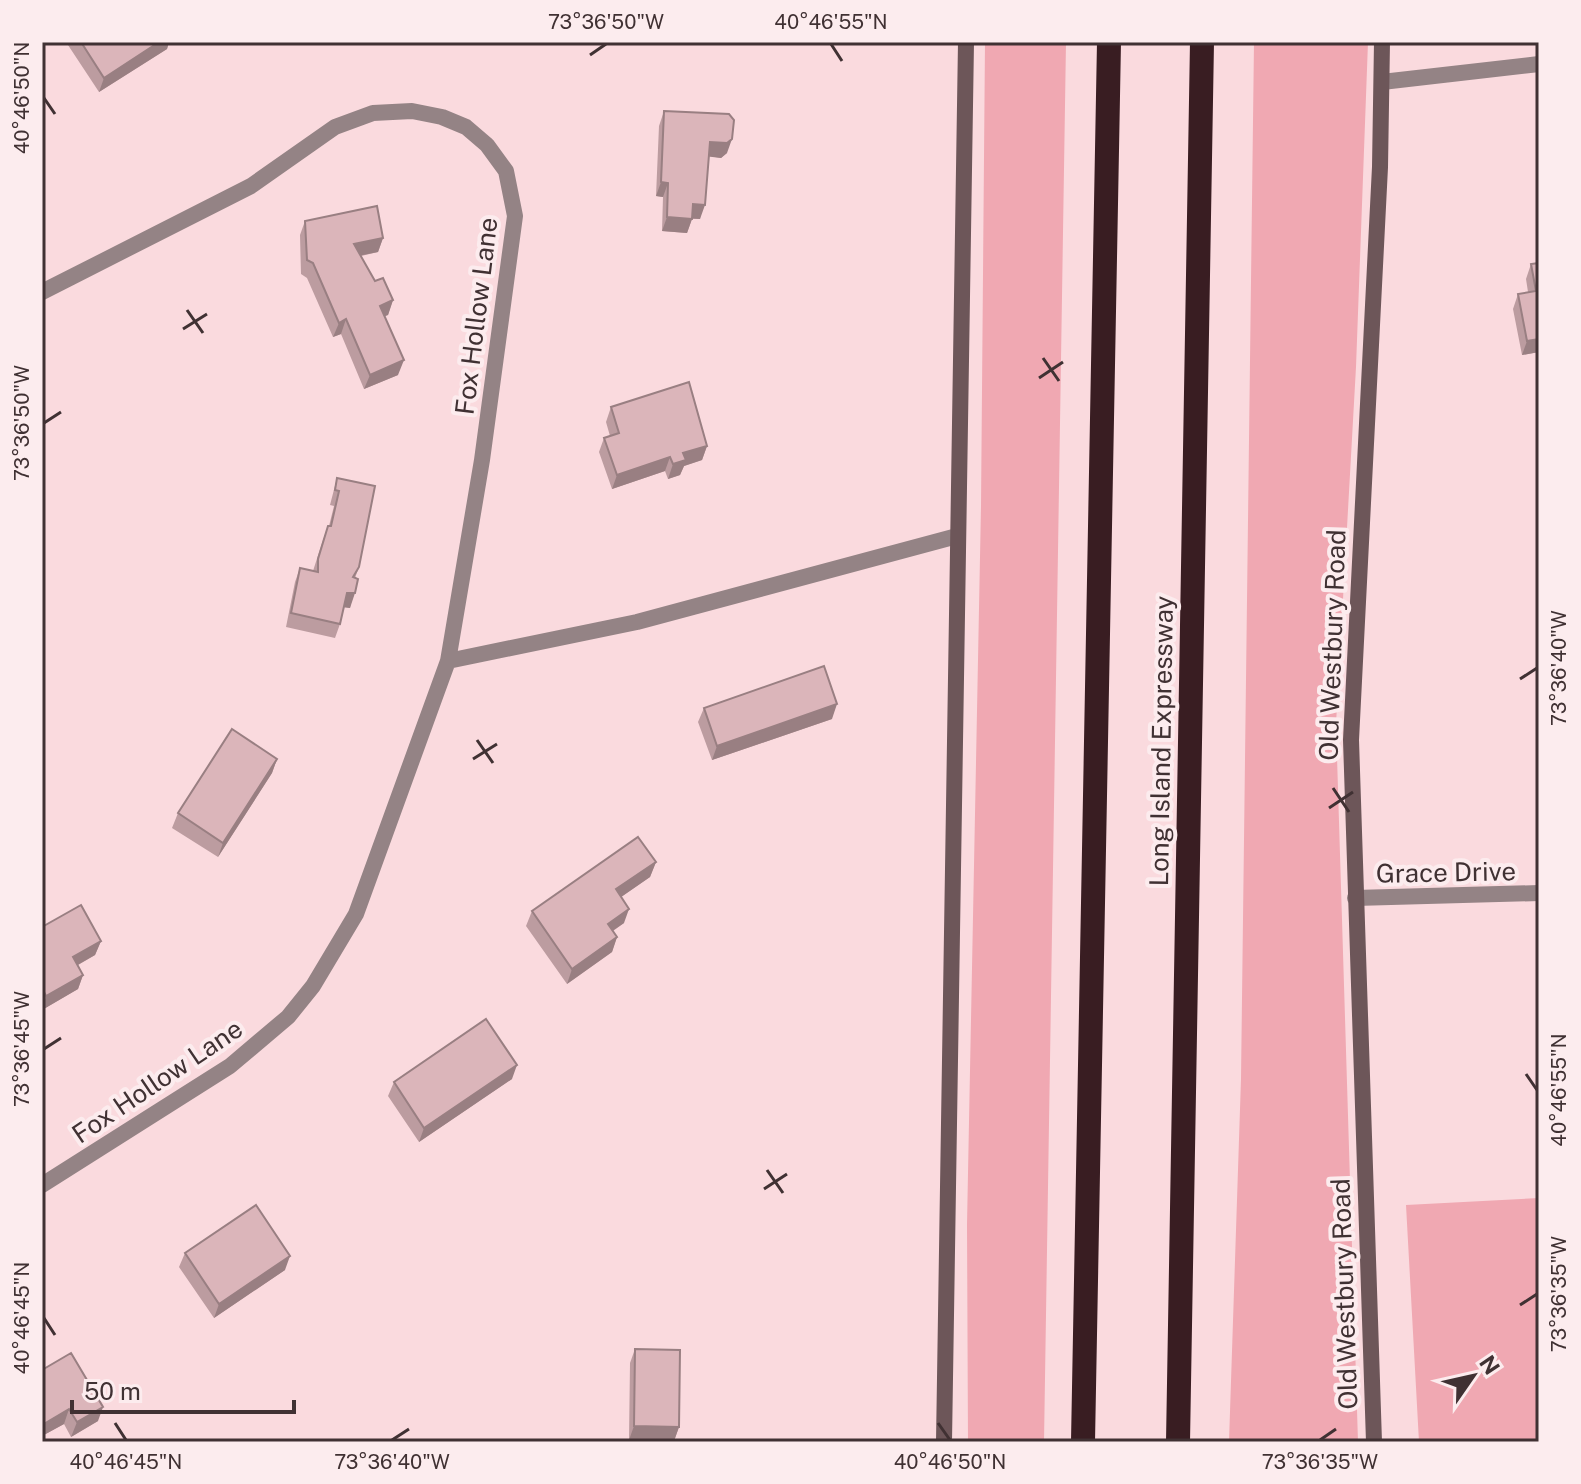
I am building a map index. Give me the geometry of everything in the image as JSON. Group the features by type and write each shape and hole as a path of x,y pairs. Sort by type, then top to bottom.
{"highway":[{"path":"1083,1442 1109,42"},
{"name":"Long Island Expressway","path":"1178,1442 1202,42"}],"main road":[{"path":"944,1442 966,42"},
{"name":"Old Westbury Road","path":"1374,1442 1355,898 1352,696 1382,42"}],"street":[{"path":"1382,82 1539,64"},
{"name":"Fox Hollow Lane","path":"42,292 251,186 335,127 373,113 412,111 442,117 466,127 487,145 506,171 515,216 482,460 448,661 356,914 313,986 288,1017 230,1066 42,1185"},
{"path":"448,661 637,622 957,536"},
{"name":"Grace Drive","path":"1355,898 1539,893"}],"shaded area":[{"path":"985,42 1066,42 1044,1442 968,1442 967,1225 981,506"},
{"path":"1254,42 1368,42 1356,367 1336,724 1358,1442 1229,1442 1241,1079"},
{"path":"1539,1198 1539,1442 1419,1442 1406,1205"}],"building":[{"path":"81,42 159,42 104,78"},
{"path":"664,111 729,114 734,120 732,139 727,143 710,142 705,205 693,204 692,219 667,217 668,183 661,182"},
{"path":"377,206 383,238 354,244 375,281 383,278 393,300 380,306 404,360 370,375 346,319 339,323 313,263 307,260 305,221"},
{"path":"1539,263 1539,339 1527,341 1518,294 1536,291 1531,264"},
{"path":"689,382 707,446 683,453 686,460 673,464 670,457 617,475 604,438 619,433 611,407"},
{"path":"337,478 375,486 359,567 353,577 358,579 355,593 347,593 340,624 291,613 300,568 318,572 318,559 328,526 331,526 339,491 335,490"},
{"path":"824,666 837,704 717,746 704,708"},
{"path":"232,729 277,759 223,843 178,813"},
{"path":"638,837 656,862 616,889 629,909 608,924 617,937 572,969 532,911"},
{"path":"81,905 101,941 73,957 83,975 46,996 42,988 42,927"},
{"path":"486,1019 517,1065 424,1128 394,1082"},
{"path":"256,1205 290,1256 219,1304 185,1253"},
{"path":"635,1349 680,1350 679,1427 634,1426"},
{"path":"71,1353 103,1407 77,1422 69,1409 42,1425 42,1370"}]}
